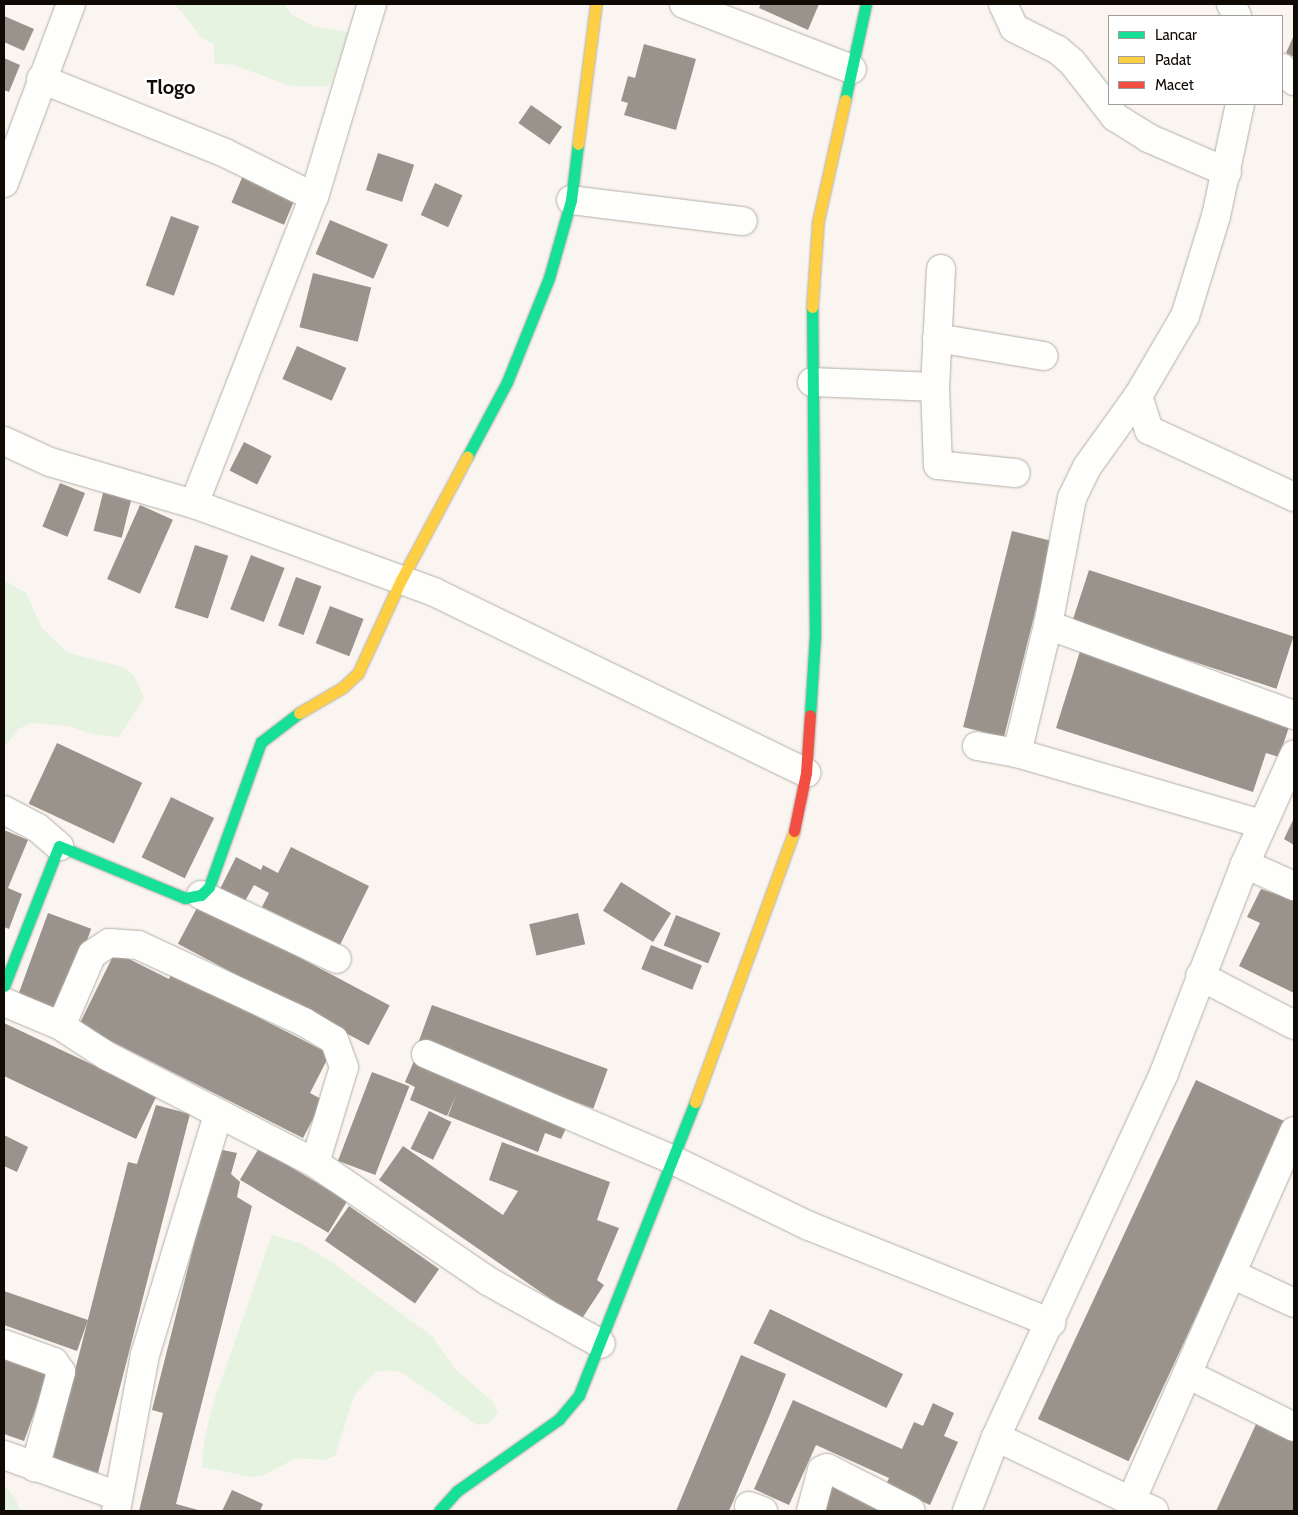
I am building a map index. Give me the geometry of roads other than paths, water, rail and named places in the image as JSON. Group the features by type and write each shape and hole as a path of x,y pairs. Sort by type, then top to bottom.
{"street":[{"path":"4,183 71,4"},
{"path":"194,504 314,197 372,4"},
{"path":"4,810 38,828 59,846 185,898 201,895 209,887 261,742 280,724 342,688 358,673 401,580 473,451 511,373 549,278 571,200 596,4"},
{"path":"684,4 852,69"},
{"path":"439,1511 457,1491 559,1419 579,1395 673,1160 783,865 806,773 815,635 811,325 818,221 866,4"},
{"path":"1003,4 1014,28 1058,50 1072,62 1115,117 1148,138 1227,172"},
{"path":"1283,69 1294,81"},
{"path":"41,80 225,153 314,197"},
{"path":"1017,753 1048,625 1072,498 1087,467 1138,396 1185,316 1201,272 1227,172 1240,105"},
{"path":"571,200 744,221"},
{"path":"941,269 935,387 938,465 1016,473"},
{"path":"937,338 1043,356"},
{"path":"812,382 935,387"},
{"path":"1138,396 1149,430 1294,497"},
{"path":"4,441 50,462 194,504 401,580 452,601 806,773"},
{"path":"1048,625 1294,715"},
{"path":"977,746 1017,753 1261,824"},
{"path":"967,1511 996,1437 1051,1323 1164,1073 1200,976 1261,824 1294,755"},
{"path":"4,986 59,846"},
{"path":"1245,864 1294,886"},
{"path":"201,895 336,959"},
{"path":"62,1026 92,954 109,942 124,942 304,1022 334,1040 344,1067 314,1164"},
{"path":"1200,976 1294,1025"},
{"path":"4,1002 62,1026 107,1056 314,1164 488,1281 601,1344"},
{"path":"426,1054 673,1160 809,1226 1051,1323"},
{"path":"4,1455 117,1504 144,1355 218,1114"},
{"path":"996,1437 1143,1506 1189,1375 1234,1274 1288,1164 1294,1132"},
{"path":"1234,1274 1294,1303"},
{"path":"4,1344 54,1362 61,1372 35,1468"},
{"path":"1189,1375 1294,1427"},
{"path":"811,1511 822,1470 827,1468 911,1511"}],"district":[{"name":"Tlogo","path":"171,87"}]}
